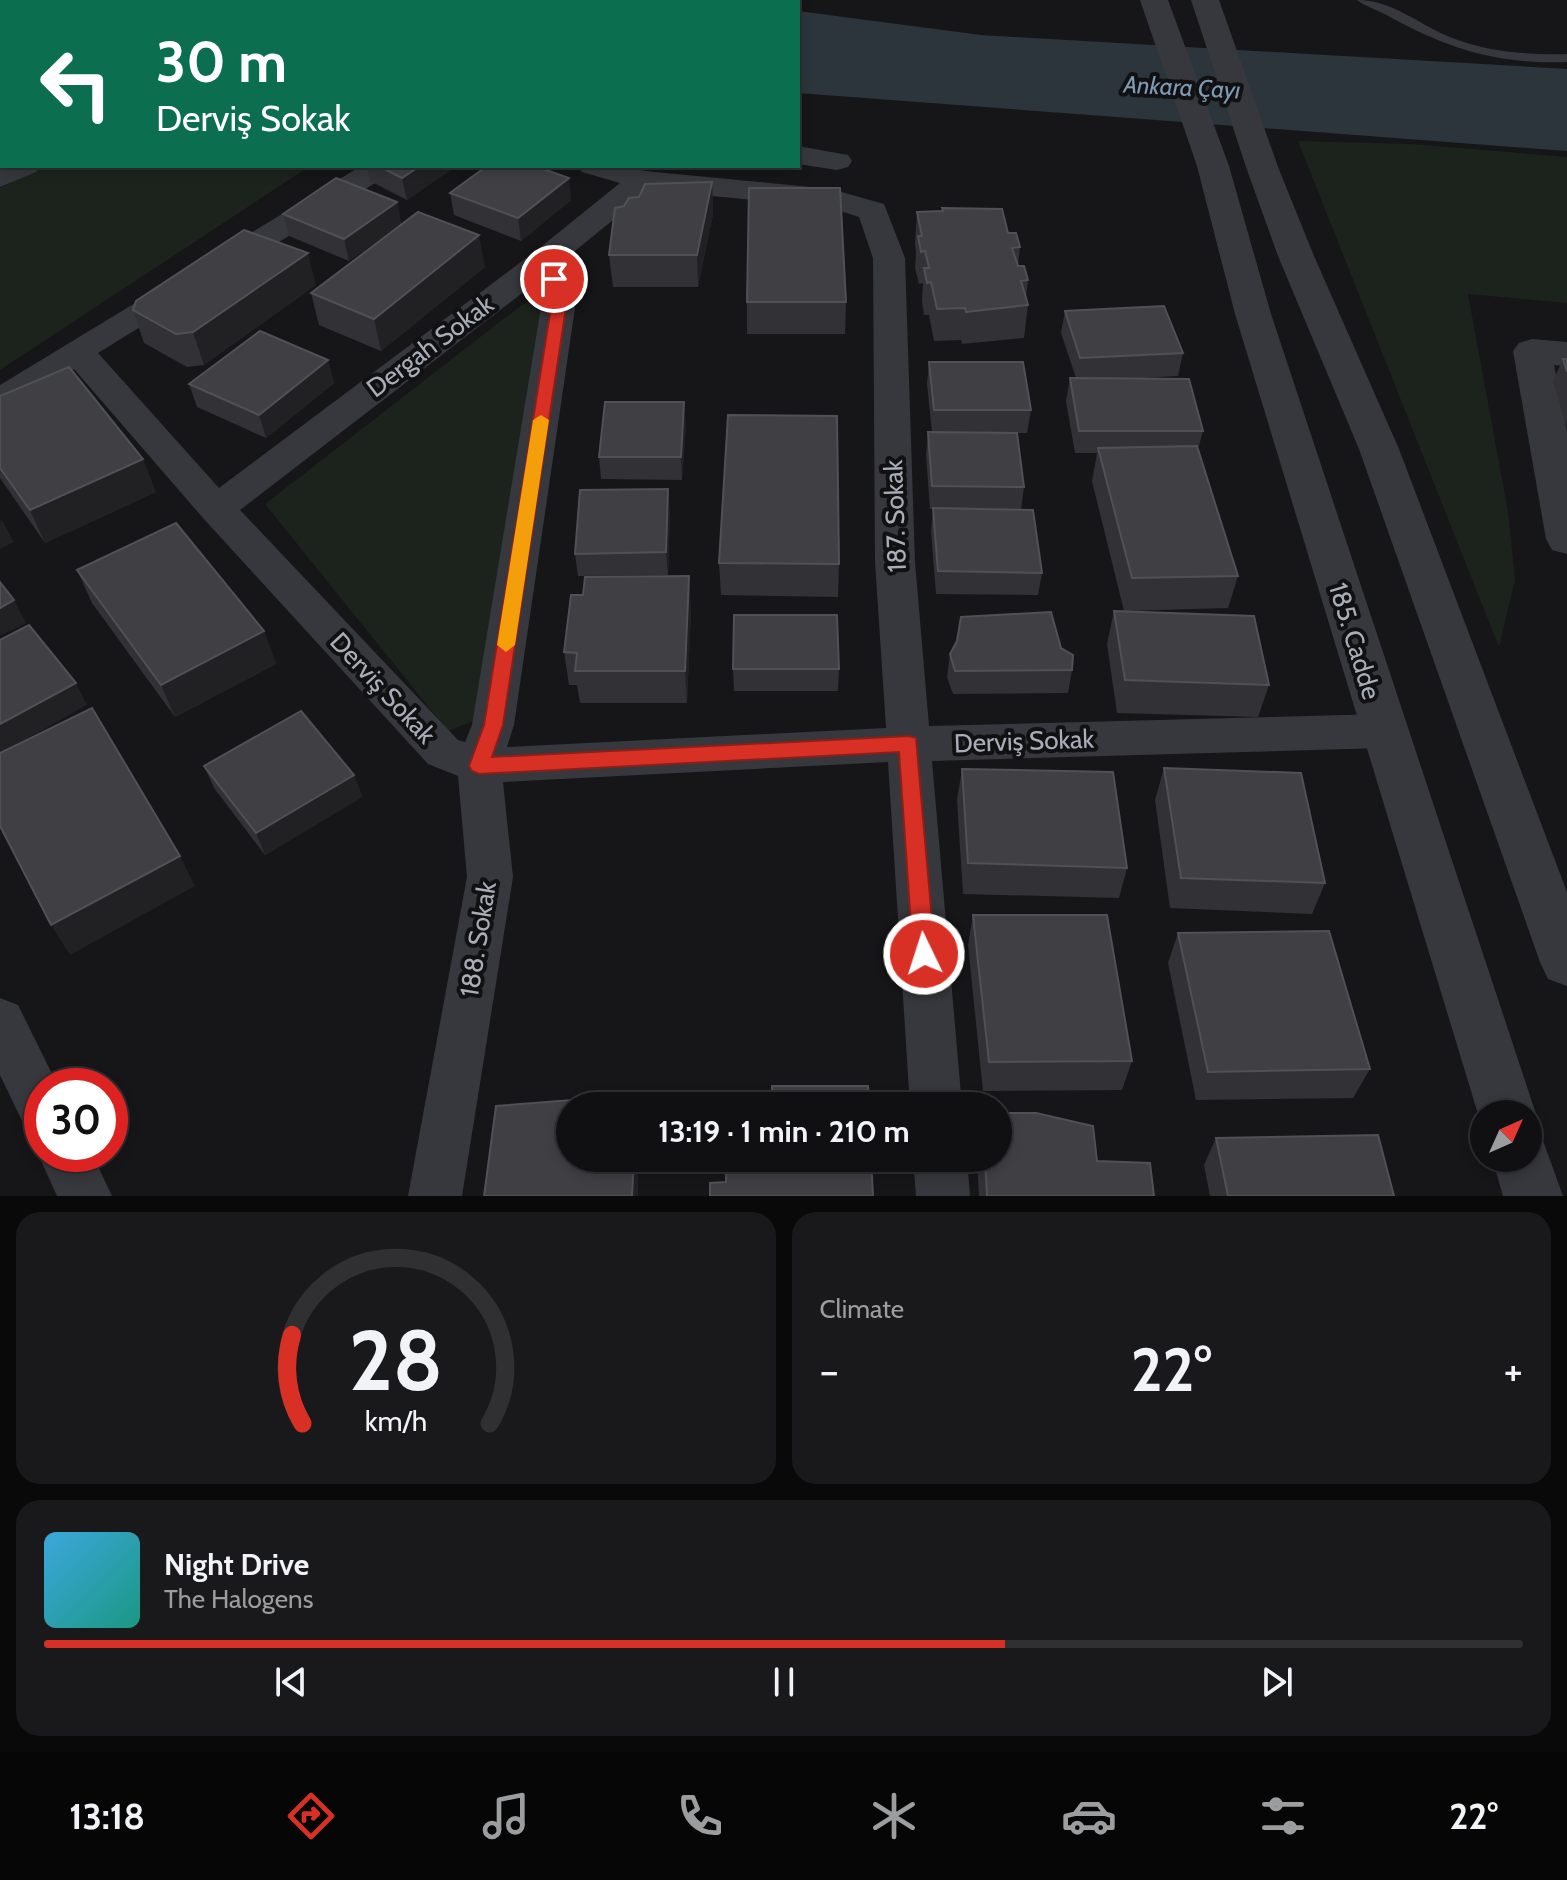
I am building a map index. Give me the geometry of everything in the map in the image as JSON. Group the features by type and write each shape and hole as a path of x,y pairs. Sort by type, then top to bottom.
{"street":[{"name":"185. Cadde","path":"1158,11 1213,166 1253,314 1502,1100"},
{"path":"1209,13 1262,167 1296,256 1379,449 1565,951"},
{"path":"800,155 837,161"},
{"path":"0,178 21,168"},
{"name":"187. Sokak","path":"600,168 643,180 831,198 873,211 889,258 895,562 935,1092"},
{"path":"0,401 360,170"},
{"name":"Dergah Sokak","path":"216,509 548,257 643,180"},
{"name":"188. Sokak","path":"435,1196 490,877 479,766 493,725 559,301 548,257"},
{"name":"Derviş Sokak","path":"77,351 216,509 443,752 479,766 909,744 1383,731"},
{"path":"1567,354 1532,351 1567,539"},
{"path":"0,1021 24,1071"},
{"path":"73,1172 85,1196"},
{"path":"941,1172 943,1196"},
{"path":"1525,1172 1533,1196"}],"lane":[{"path":"1364,0 1386,8 1432,35 1472,50 1525,60 1567,58"}],"shaded area":[{"path":"1298,141 1410,144 1567,157 1567,303 1468,294 1508,512 1515,580 1499,647"},
{"path":"41,168 307,168 0,370 0,188"},
{"path":"543,299 478,719 448,731 265,504 523,304"}],"water":[{"name":"Ankara Çayı","path":"800,11 981,35 1567,69 1567,151 800,93"}],"building":[{"path":"383,168 417,168 402,178"},
{"path":"484,168 541,168 569,178 518,218 450,193"},
{"path":"336,178 397,202 344,239 283,214"},
{"path":"712,182 697,255 609,255 615,208 624,206 629,198 639,197 645,184"},
{"path":"749,188 840,188 846,302 747,302"},
{"path":"942,208 1002,209 1008,233 1016,233 1020,247 1012,248 1018,266 1024,266 1028,280 1021,281 1028,305 966,312 965,308 937,309 931,282 927,283 924,268 929,268 925,251 921,252 918,236 922,236 917,212 943,211"},
{"path":"418,212 479,235 374,319 311,293"},
{"path":"244,230 308,253 193,332 176,334 133,310 136,301"},
{"path":"1164,306 1183,353 1080,358 1065,311"},
{"path":"260,331 328,360 259,415 189,384"},
{"path":"929,362 1023,362 1031,410 934,410"},
{"path":"69,367 143,459 30,510 0,468 0,396"},
{"path":"1070,378 1189,379 1203,431 1079,431"},
{"path":"605,402 684,402 681,457 599,457"},
{"path":"728,415 837,416 839,564 719,563"},
{"path":"928,432 1017,433 1024,487 932,486"},
{"path":"1197,446 1238,576 1132,578 1098,448"},
{"path":"668,489 666,552 575,554 580,490"},
{"path":"933,508 1033,510 1042,573 938,571"},
{"path":"176,523 264,631 161,685 77,570"},
{"path":"689,576 685,671 575,671 577,653 564,652 571,595 583,595 585,577"},
{"path":"0,582 14,600 0,608"},
{"path":"1114,611 1254,616 1269,685 1125,680"},
{"path":"1051,612 1061,648 1073,655 1072,670 955,671 950,654 957,641 961,617"},
{"path":"734,615 837,615 839,669 733,669"},
{"path":"29,625 76,683 0,724 0,640"},
{"path":"92,708 180,856 51,925 0,826 0,753"},
{"path":"301,711 354,775 256,833 204,766"},
{"path":"1164,768 1301,773 1325,883 1181,878"},
{"path":"962,769 1113,772 1127,868 968,863"},
{"path":"973,915 1107,915 1132,1061 989,1062"},
{"path":"1329,931 1370,1069 1208,1072 1178,933"},
{"path":"772,1086 868,1086 868,1092 772,1092"},
{"path":"556,1101 556,1172 633,1172 632,1196 484,1196 496,1106"},
{"path":"1012,1113 1036,1113 1093,1126 1097,1161 1150,1163 1154,1196 987,1196 986,1172 1012,1172"},
{"path":"1378,1135 1394,1196 1228,1196 1216,1138"},
{"path":"726,1172 872,1172 873,1196 710,1196 710,1183 726,1182"}],"slow traffic":[{"path":"506,645 541,420"}],"route":[{"path":"554,279 559,301 493,725 479,766 909,744 924,954"}]}
